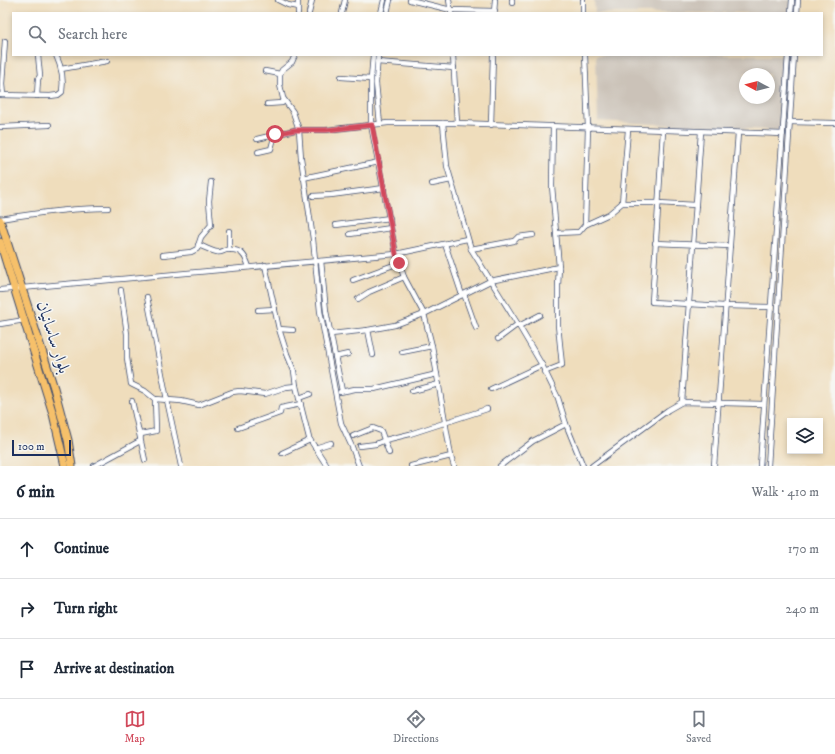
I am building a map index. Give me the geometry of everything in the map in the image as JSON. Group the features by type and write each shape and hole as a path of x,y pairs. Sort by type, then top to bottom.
{"highway":[{"name":"بلوار ساسانیان","path":"0,219 19,289 25,320 53,414 65,466"},
{"name":"بلوار ساسانیان","path":"0,242 19,289 54,388 68,440 72,466"}],"street":[{"path":"278,0 288,5 298,7"},
{"path":"298,0 298,12"},
{"path":"309,12 312,0"},
{"path":"342,12 345,0"},
{"path":"381,12 384,0"},
{"path":"387,12 390,0"},
{"path":"410,0 451,12 495,12 495,0"},
{"path":"450,0 451,12"},
{"path":"583,0 583,12"},
{"path":"791,12 792,0"},
{"path":"797,12 798,0"},
{"path":"6,41 2,95 58,95 62,92 63,87 56,56"},
{"path":"37,96 38,79 40,76 38,56"},
{"path":"295,56 292,62 282,70 280,74 280,85 284,100 293,112 299,130 303,178 313,239 320,312 339,392"},
{"path":"373,56 371,79 372,125 396,254 404,277 424,314 432,346 454,466"},
{"path":"378,56 376,84 380,124"},
{"path":"453,56 457,123"},
{"path":"490,125 493,56"},
{"path":"585,56 588,128 585,225"},
{"path":"760,466 788,56"},
{"path":"768,466 794,56"},
{"path":"60,69 107,61"},
{"path":"377,62 454,68"},
{"path":"265,71 280,74"},
{"path":"341,77 371,79"},
{"path":"266,104 282,102 284,100"},
{"path":"784,122 835,123"},
{"path":"257,139 299,130 326,130 380,124 443,123 783,134"},
{"path":"443,123 445,153 451,180 471,249 542,365 544,372 558,398 566,424 583,466"},
{"path":"0,127 49,125"},
{"path":"544,372 562,365 558,326 559,267 552,186 554,127"},
{"path":"622,204 628,130"},
{"path":"663,131 652,302 771,307"},
{"path":"682,402 701,132"},
{"path":"714,466 738,133"},
{"path":"258,152 271,149 275,134"},
{"path":"303,178 310,178 379,162"},
{"path":"432,184 451,180"},
{"path":"163,255 191,252 197,249 201,238 211,225 209,201 211,182"},
{"path":"314,196 384,188"},
{"path":"557,233 579,232 585,225 609,214 622,204 658,203 696,205"},
{"path":"0,219 79,208 108,208"},
{"path":"336,225 390,218"},
{"path":"350,234 392,228"},
{"path":"229,232 229,250"},
{"path":"471,249 514,242 518,237 533,234"},
{"path":"0,290 396,254 467,239"},
{"path":"655,243 730,246"},
{"path":"445,244 476,328"},
{"path":"198,245 217,252 229,250 237,251 243,254 246,258 248,267"},
{"path":"321,261 323,292 335,357 343,430 352,447 358,466"},
{"path":"353,280 399,263"},
{"path":"265,265 280,329 287,354 294,371 296,386 310,440 325,465"},
{"path":"331,334 395,325 424,314 490,281 559,267"},
{"path":"358,299 369,292 404,277"},
{"path":"121,290 127,334 127,358 131,384 145,390 155,399 181,401 199,405 232,392 240,391 265,394 286,387 296,386"},
{"path":"147,297 181,466"},
{"path":"258,310 275,309"},
{"path":"498,339 518,325 540,315"},
{"path":"0,324 25,320"},
{"path":"280,329 293,330"},
{"path":"368,330 373,355"},
{"path":"402,352 432,346"},
{"path":"335,357 348,354"},
{"path":"491,389 542,365"},
{"path":"339,392 356,389 374,389 437,374"},
{"path":"412,391 439,384"},
{"path":"299,398 310,394"},
{"path":"140,441 141,434 156,431 155,399"},
{"path":"132,401 145,460"},
{"path":"592,466 668,410 682,402 764,404"},
{"path":"238,428 280,413 281,408 301,404"},
{"path":"360,446 376,444 487,409"},
{"path":"500,466 533,441 566,424"},
{"path":"354,436 373,428 381,431 389,453"},
{"path":"282,453 310,440"},
{"path":"94,466 140,441"},
{"path":"315,448 331,443"},
{"path":"411,466 451,456"}],"shaded area":[{"path":"594,0 791,0 790,12 595,12"},
{"path":"596,56 787,56 782,131 598,121"}],"route":[{"path":"275,134 295,130 326,130 372,125 396,254 399,263"}]}
